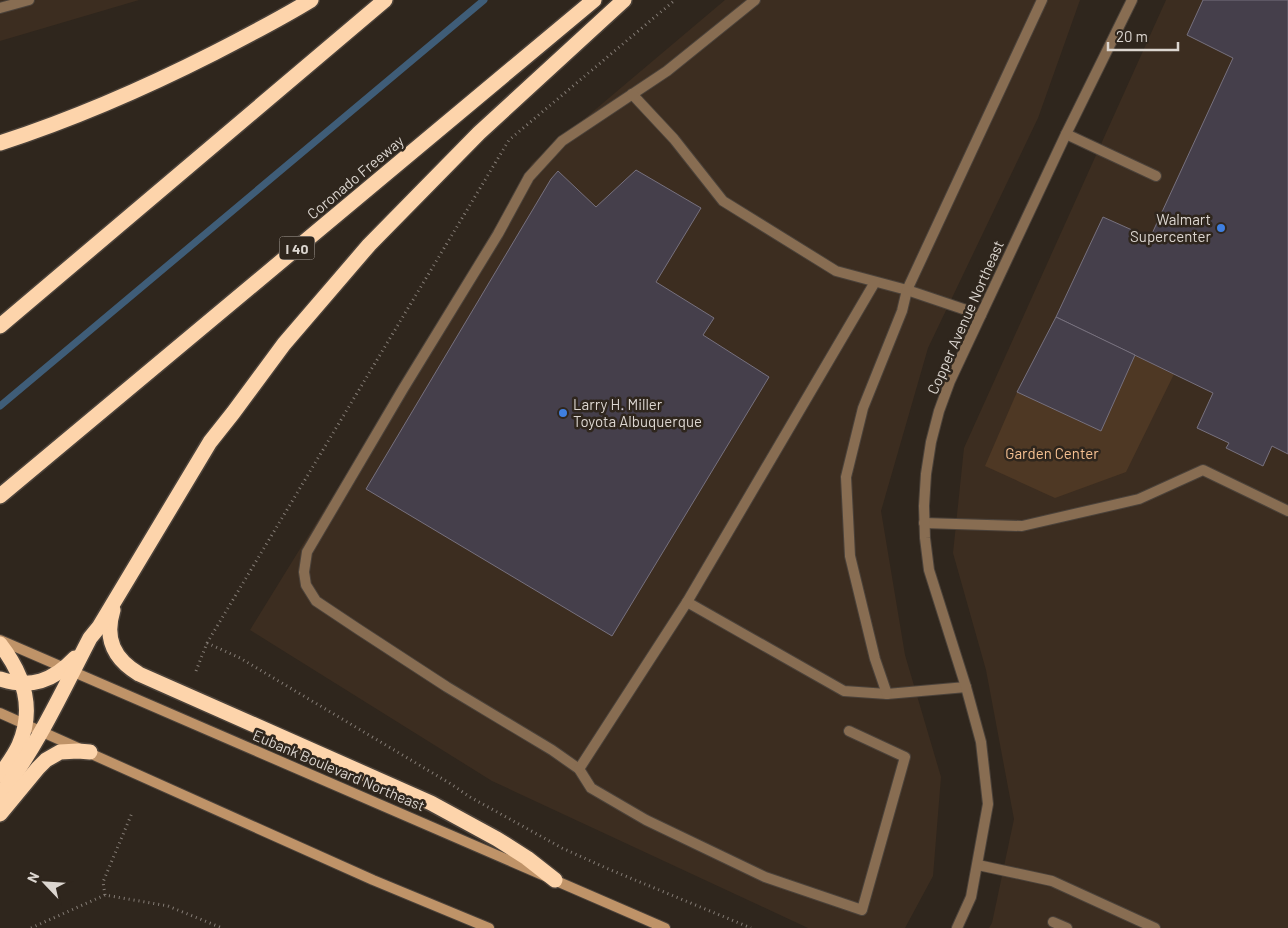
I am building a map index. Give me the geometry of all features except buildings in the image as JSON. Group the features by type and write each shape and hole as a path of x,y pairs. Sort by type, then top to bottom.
{"highway":[{"path":"0,143 71,118 144,87 254,32 311,0"},
{"path":"0,326 385,0"},
{"name":"Coronado Freeway","path":"0,496 594,0"},
{"path":"0,795 19,770 42,731 69,670 99,627 210,442 284,344 369,245 479,133 624,0"},
{"path":"121,590 111,617 111,641 114,651 129,668 148,679 430,803 497,839 527,858 555,880"},
{"path":"0,644 13,661 23,684 27,711 19,770"},
{"path":"0,679 11,683 35,683 69,670"},
{"path":"0,775 14,753 25,727"},
{"path":"19,770 68,751 90,752"},
{"path":"0,814 38,768 54,755"}],"main road":[{"name":"Eubank Boulevard Northeast","path":"0,640 665,928"},
{"path":"0,713 25,727 42,731 373,880 489,928"}],"street":[{"path":"0,8 29,0"},
{"path":"755,0 667,71 562,141 529,177 498,234 403,388 307,552 304,572 306,585 316,601 447,686 552,750 579,769 591,788 646,820 765,877 862,910 904,757 850,731"},
{"path":"886,694 875,659 850,556 846,477 863,408 902,311 907,290 1042,0"},
{"name":"Copper Avenue Northeast","path":"957,928 971,897 988,804 981,742 966,687 929,570 924,506 931,442 939,411 950,381 1066,134 1132,0"},
{"path":"632,94 674,139 724,201 836,271 907,290 981,315"},
{"path":"1066,134 1156,176"},
{"path":"579,769 687,602 875,282"},
{"path":"924,523 1022,526 1139,499 1203,470 1288,511"},
{"path":"687,602 844,691 886,694 966,687"},
{"path":"978,865 1052,881 1155,928"},
{"path":"1053,922 1067,928"}],"path":[{"path":"196,671 207,643 509,140 676,0"},
{"path":"207,643 240,658 470,797 562,848 750,928"},
{"path":"105,895 103,882 132,813"},
{"path":"32,928 105,895 168,906 222,928"}],"shaded area":[{"path":"0,0 139,0 0,41"},
{"path":"725,0 1080,0 1038,118 928,348 881,511 905,655 941,777 933,876 905,928 808,928 492,781 250,630 435,330 532,163"},
{"path":"1166,0 1288,0 1288,928 989,928 992,923 1014,819 986,670 953,553 964,448"}],"green space":[{"name":"Garden Center","path":"1135,355 1174,374 1126,472 1055,498 985,466 1017,392 1101,431"}],"waterway":[{"path":"0,406 484,0"}],"place":[{"name":"Walmart Supercenter","path":"1221,228"},
{"name":"Larry H. Miller Toyota Albuquerque","path":"563,413"}]}
